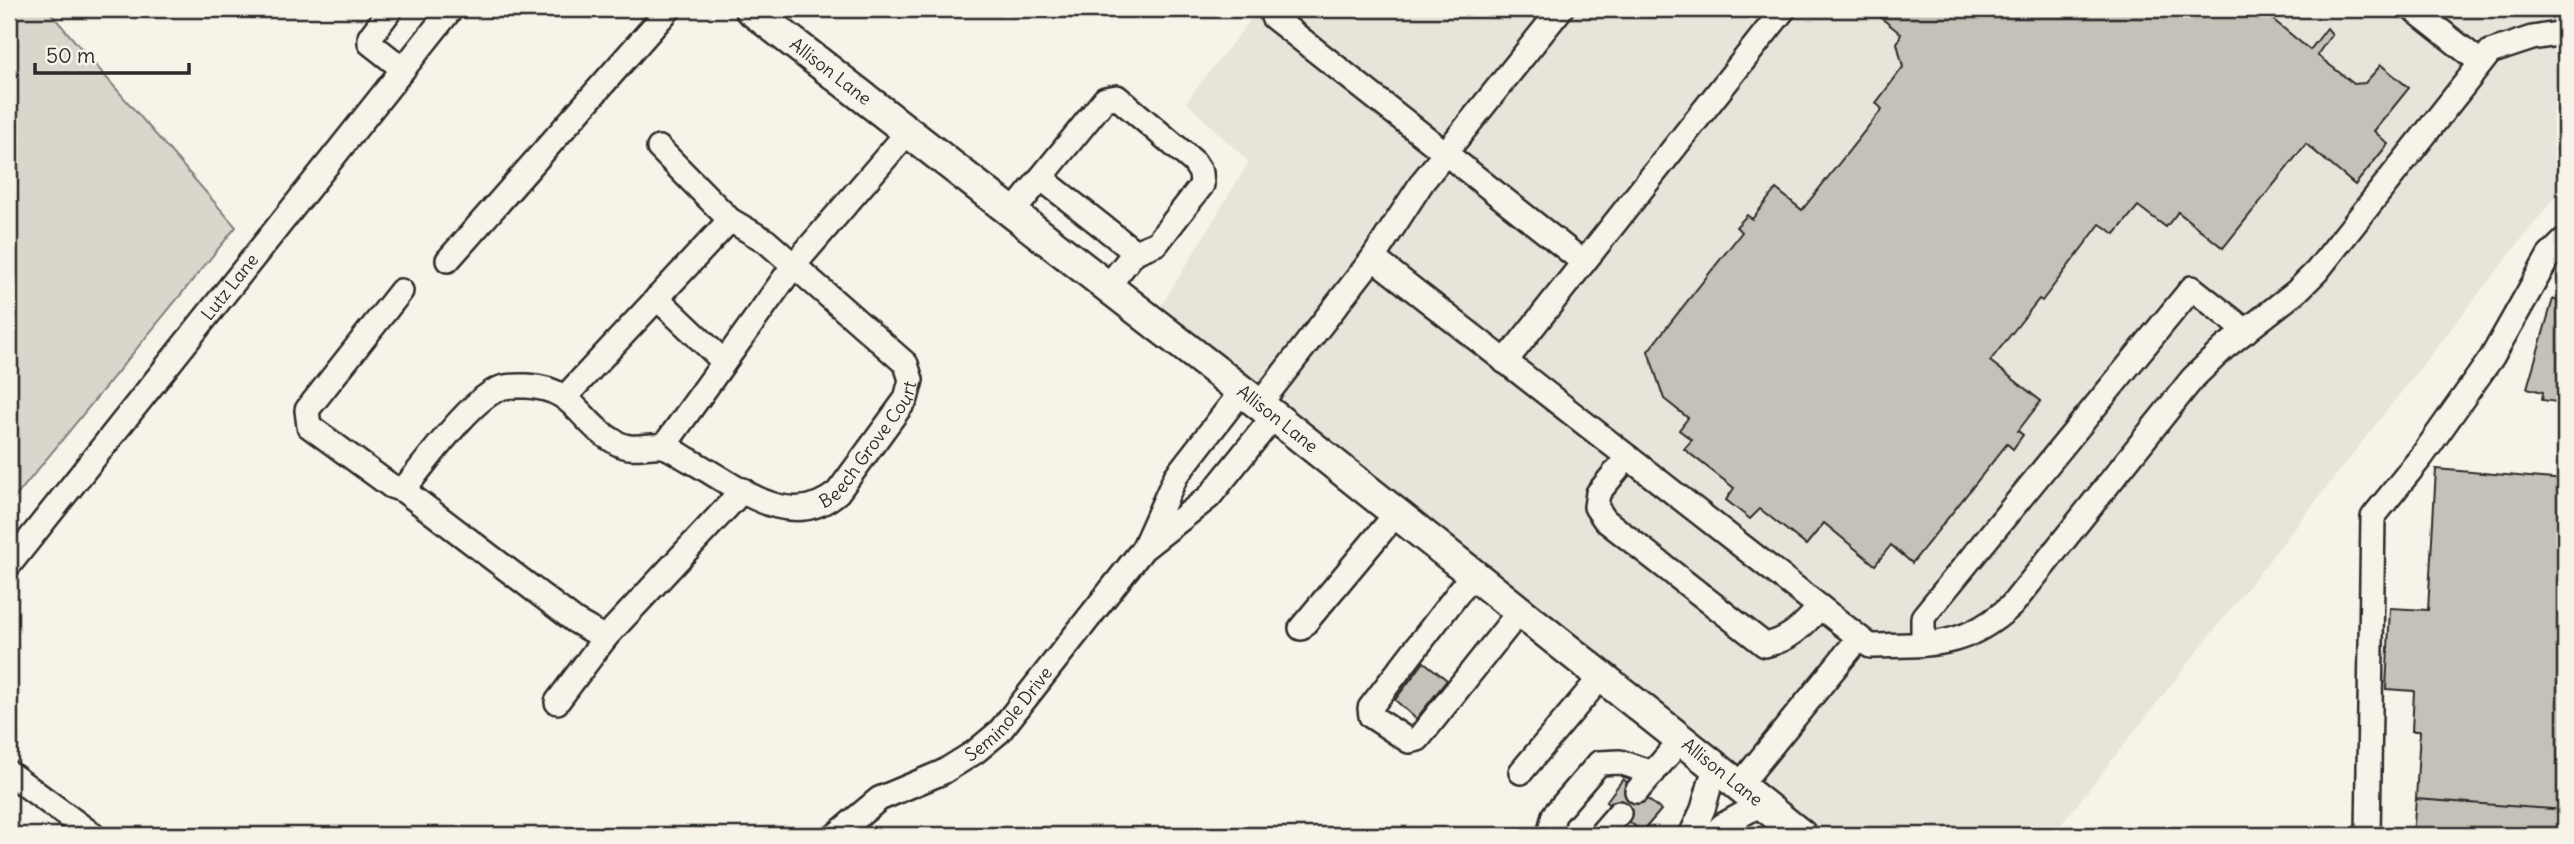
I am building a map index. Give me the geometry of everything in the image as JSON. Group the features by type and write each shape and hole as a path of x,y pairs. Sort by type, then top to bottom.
{"main road":[{"name":"Allison Lane","path":"750,9 1258,404 1750,795 1787,831"}],"street":[{"path":"391,9 370,37 369,43 403,69"},
{"name":"Lutz Lane","path":"9,565 451,9"},
{"path":"448,260 670,9"},
{"path":"1279,9 1273,17 1582,261"},
{"path":"1258,404 1373,258 1423,181 1561,9"},
{"path":"1505,362 1783,9"},
{"path":"2413,9 2481,63"},
{"path":"1373,258 1870,646 1923,644 1969,636 1995,620 2011,605 2193,378 2317,271 2490,52 2532,38 2565,33"},
{"path":"1013,212 1105,99 1117,97 1194,162 1201,173 1202,186 1157,243 1135,252 1108,286"},
{"path":"402,490 484,395 504,387 549,387 566,396 592,428 619,444 633,449 664,446 794,265 907,133"},
{"name":"Beech Grove Court","path":"659,148 730,220 766,241 906,363 911,380 906,399 838,492 824,504 801,511 776,508 664,446"},
{"path":"1041,178 1135,252"},
{"path":"566,396 730,220"},
{"path":"2368,835 2373,517 2423,456 2492,358 2549,256 2565,240"},
{"path":"1923,644 1923,617 2192,288 2246,331"},
{"path":"401,291 307,410 309,426 391,486 402,490 575,621 605,638"},
{"path":"657,299 724,362"},
{"name":"Seminole Drive","path":"1143,550 1176,476 1258,404"},
{"name":"Seminole Drive","path":"851,831 879,799 943,772 975,752 999,732 1143,550 1209,497 1258,404"},
{"path":"1628,457 1598,493 1596,507 1605,520 1765,645 1782,642 1799,630 1820,607"},
{"path":"557,702 605,638 743,489"},
{"path":"1301,628 1396,514"},
{"path":"1472,575 1370,708 1371,716 1409,741 1418,738 1519,612"},
{"path":"1712,835 1750,795 1859,638"},
{"path":"1521,772 1601,677"},
{"path":"1637,791 1681,740"},
{"path":"1549,835 1554,815 1599,763 1620,762 1653,773"},
{"path":"1691,835 1703,809 1715,767"},
{"path":"9,773 93,835"},
{"path":"1600,835 1619,813"}],"shaded area":[{"path":"9,9 47,9 236,227 9,505"},
{"path":"1259,9 2565,9 2565,184 2053,835 1801,835 1152,321 1249,162 1186,102"}],"building":[{"path":"1870,9 2260,9 2310,50 2327,28 2332,34 2317,55 2354,84 2365,83 2381,65 2409,88 2374,131 2388,144 2355,185 2306,144 2223,248 2178,212 2166,227 2138,206 2115,234 2100,224 2042,301 2039,299 1990,361 2041,401 2018,431 2023,435 2013,449 2007,444 1912,563 1891,545 1875,565 1824,523 1806,545 1760,509 1750,519 1726,500 1734,488 1684,449 1692,440 1679,430 1688,418 1664,399 1648,351 1742,232 1736,227 1747,215 1752,219 1776,189 1802,210 1882,109 1876,103 1903,67 1897,43 1901,34"},
{"path":"2553,299 2565,304 2565,396 2558,393 2556,402 2542,400 2543,392 2527,388"},
{"path":"2436,469 2565,480 2565,810 2416,799 2420,731 2412,731 2414,691 2386,689 2390,608 2428,610"},
{"path":"1424,662 1447,680 1416,719 1395,700"},
{"path":"1623,779 1661,810 1642,832 1606,802"},
{"path":"2416,799 2565,810 2565,835 2413,835"}]}
